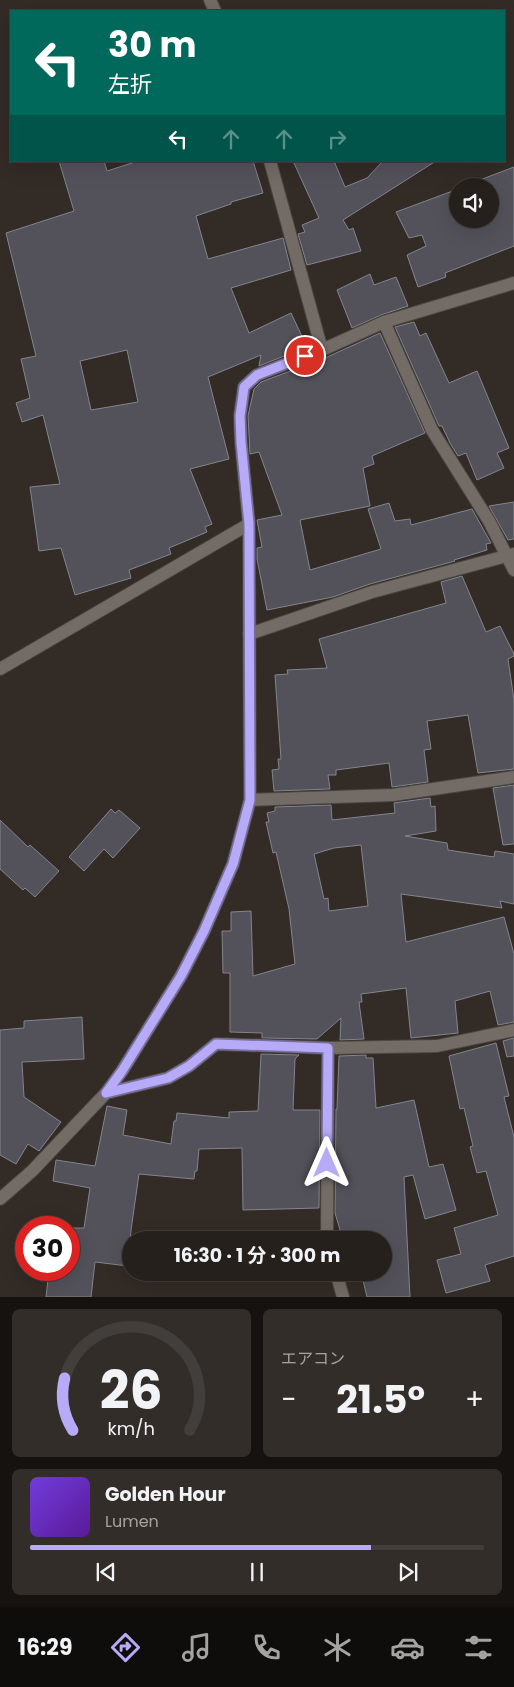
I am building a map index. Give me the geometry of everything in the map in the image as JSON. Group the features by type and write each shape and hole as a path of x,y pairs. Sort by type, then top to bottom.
{"street":[{"path":"270,162 322,350"},
{"path":"0,1199 32,1170 106,1093 122,1071 181,976 204,931 233,864 250,800 249,524 240,416 244,387 257,375 322,350 384,322 514,283"},
{"path":"384,322 432,430 511,555 514,570"},
{"path":"0,669 249,524"},
{"path":"249,634 372,592 511,555"},
{"path":"250,800 393,795 514,777"},
{"path":"106,1093 168,1078 189,1066 216,1044 328,1048 437,1046 514,1030"},
{"path":"327,1231 328,1048"},
{"path":"339,1281 343,1297"}],"building":[{"path":"59,162 104,162 107,171 135,162 253,162 263,193 231,202 231,204 196,216 208,259 283,238 291,270 231,288 249,333 291,313 307,347 259,366 261,355 208,377 229,459 190,469 212,524 205,527 207,532 169,548 171,554 129,570 131,578 75,595 61,548 39,551 30,487 60,484 43,415 22,422 16,403 30,398 21,359 36,356 6,233 74,211","holes":["127,350 138,402 91,410 80,361"]},
{"path":"293,162 334,162 345,187 367,178 382,162 434,162 343,220 349,230 353,228 361,251 307,265 298,234 305,232 302,225 319,218"},
{"path":"514,167 514,246 445,273 446,277 418,287 407,255 426,246 422,235 409,238 396,212 449,192 449,228 499,228 499,178 485,178"},
{"path":"370,274 374,285 396,277 408,306 352,328 337,290"},
{"path":"414,322 420,336 426,333 449,383 477,371 509,448 497,453 504,468 477,480 466,453 458,456 442,426 439,426 395,327"},
{"path":"380,333 425,433 372,456 374,464 363,468 370,506 300,520 310,570 381,549 368,509 389,503 395,521 410,519 411,525 472,509 491,543 486,544 487,550 455,561 370,584 333,597 267,610 257,559 257,548 262,547 257,520 282,515 259,452 250,454 248,416 254,389 261,382 325,358"},
{"path":"514,502 514,539 508,540 489,506"},
{"path":"462,576 486,632 500,626 514,654 514,656 508,659 514,700 514,769 478,773 468,715 427,721 431,749 424,750 428,782 392,787 389,763 336,770 336,775 328,775 330,789 274,791 272,770 279,769 278,759 281,759 275,675 288,674 287,670 327,668 319,639 446,603 441,582"},
{"path":"514,785 514,844 503,845 493,788"},
{"path":"430,798 431,807 435,806 436,831 405,836 447,843 448,850 494,857 495,851 514,854 514,904 500,901 502,908 401,894 406,942 504,917 514,954 514,1022 498,1025 490,991 455,1001 458,1033 411,1038 406,988 361,994 362,1002 359,1002 364,1039 340,1040 341,1018 317,1039 262,1038 262,1033 230,1032 230,973 223,973 222,931 231,931 231,912 251,911 253,976 295,964 289,909 276,852 273,853 266,822 269,822 267,813 275,811 275,807 331,805 332,820 395,813 394,803","holes":["361,845 368,906 329,911 328,898 324,899 314,854 334,848"]},
{"path":"111,809 115,813 119,810 140,828 113,858 104,849 84,871 69,857"},
{"path":"0,820 28,847 30,845 59,871 35,897 25,888 23,890 0,869"},
{"path":"82,1017 84,1059 22,1062 24,1097 61,1122 39,1151 28,1144 16,1164 0,1155 0,1030 24,1028 24,1021"},
{"path":"514,1038 514,1056 507,1057 503,1041"},
{"path":"496,1043 509,1096 504,1097 514,1137 514,1256 485,1265 490,1281 446,1293 437,1260 461,1254 454,1228 498,1215 486,1171 477,1173 470,1147 473,1146 464,1108 460,1109 449,1056"},
{"path":"261,1054 299,1055 295,1059 293,1110 320,1110 319,1208 243,1210 242,1148 199,1149 197,1171 195,1171 194,1179 139,1174 131,1231 122,1231 122,1265 95,1262 91,1297 46,1297 48,1281 80,1281 80,1228 84,1228 90,1188 53,1181 56,1160 95,1166 107,1106 127,1110 123,1135 171,1144 177,1113 229,1118 229,1112 258,1111"},
{"path":"366,1055 366,1058 373,1058 376,1108 414,1100 429,1167 443,1164 456,1210 425,1219 413,1175 404,1177 410,1297 367,1297 363,1281 392,1281 392,1231 340,1231 335,1213 336,1109 339,1056"}],"route":[{"path":"305,356 257,375 244,387 240,416 249,524 250,800 233,864 204,931 181,976 122,1071 106,1093 168,1078 189,1066 216,1044 328,1048 327,1163"}]}
